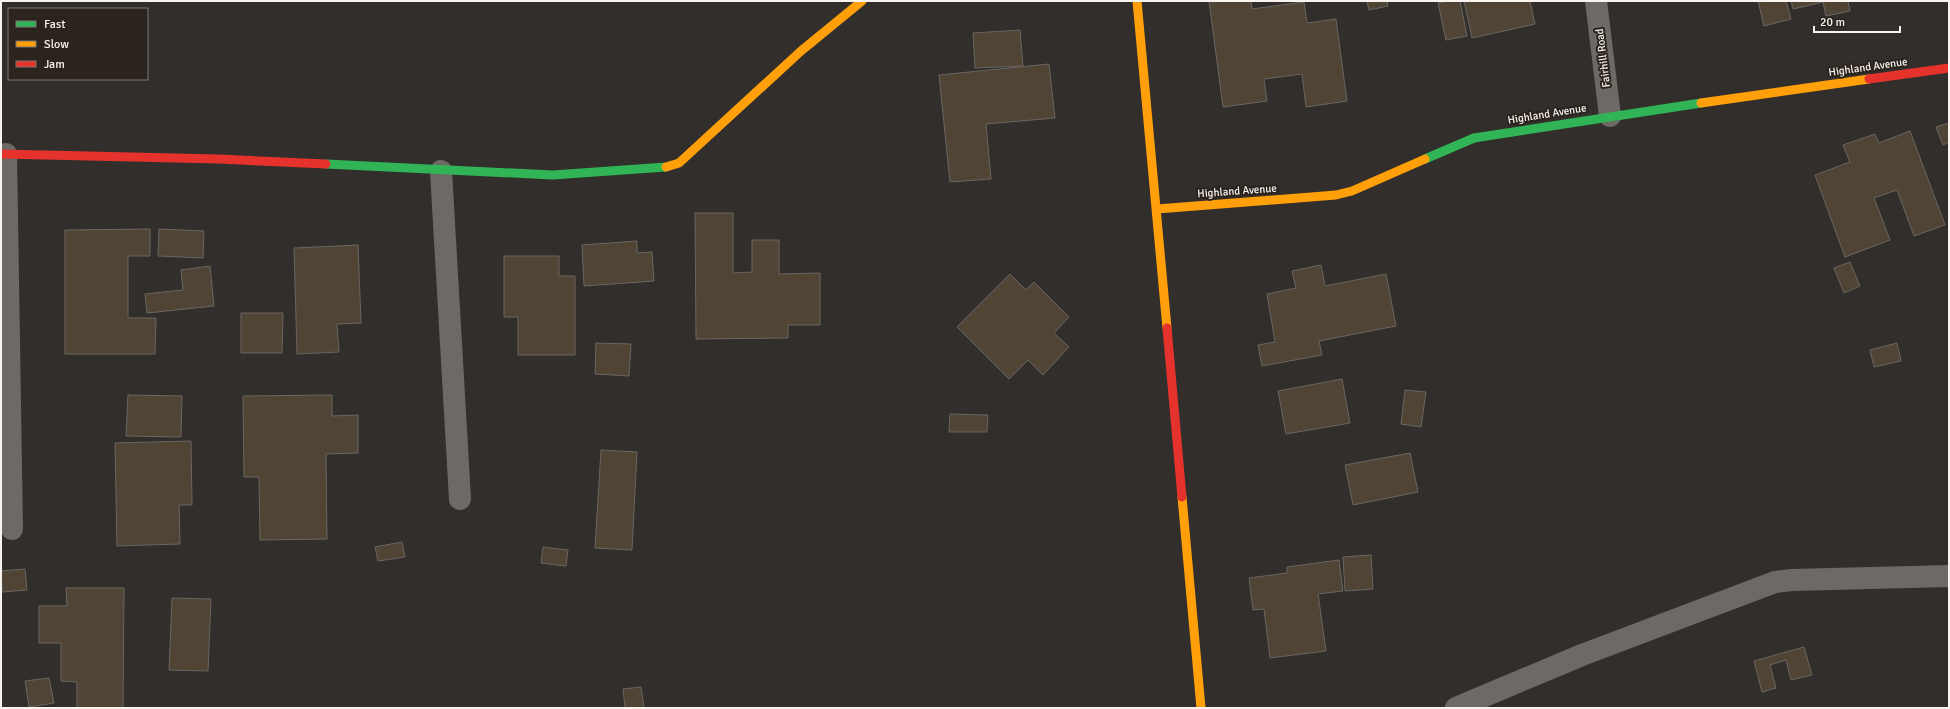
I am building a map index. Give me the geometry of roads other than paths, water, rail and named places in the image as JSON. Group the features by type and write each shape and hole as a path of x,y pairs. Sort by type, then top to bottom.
{"street":[{"path":"12,530 4,154 219,159 441,171 553,175 668,168 679,163 800,51 862,1"},
{"path":"1137,1 1158,209 1202,708"},
{"name":"Fairhill Road","path":"1596,1 1610,116"},
{"name":"Highland Avenue","path":"1158,209 1336,195 1352,191 1474,138 1610,116 1949,68"},
{"path":"441,171 460,499"},
{"path":"1456,708 1582,655 1775,582 1792,580 1949,576"}]}
